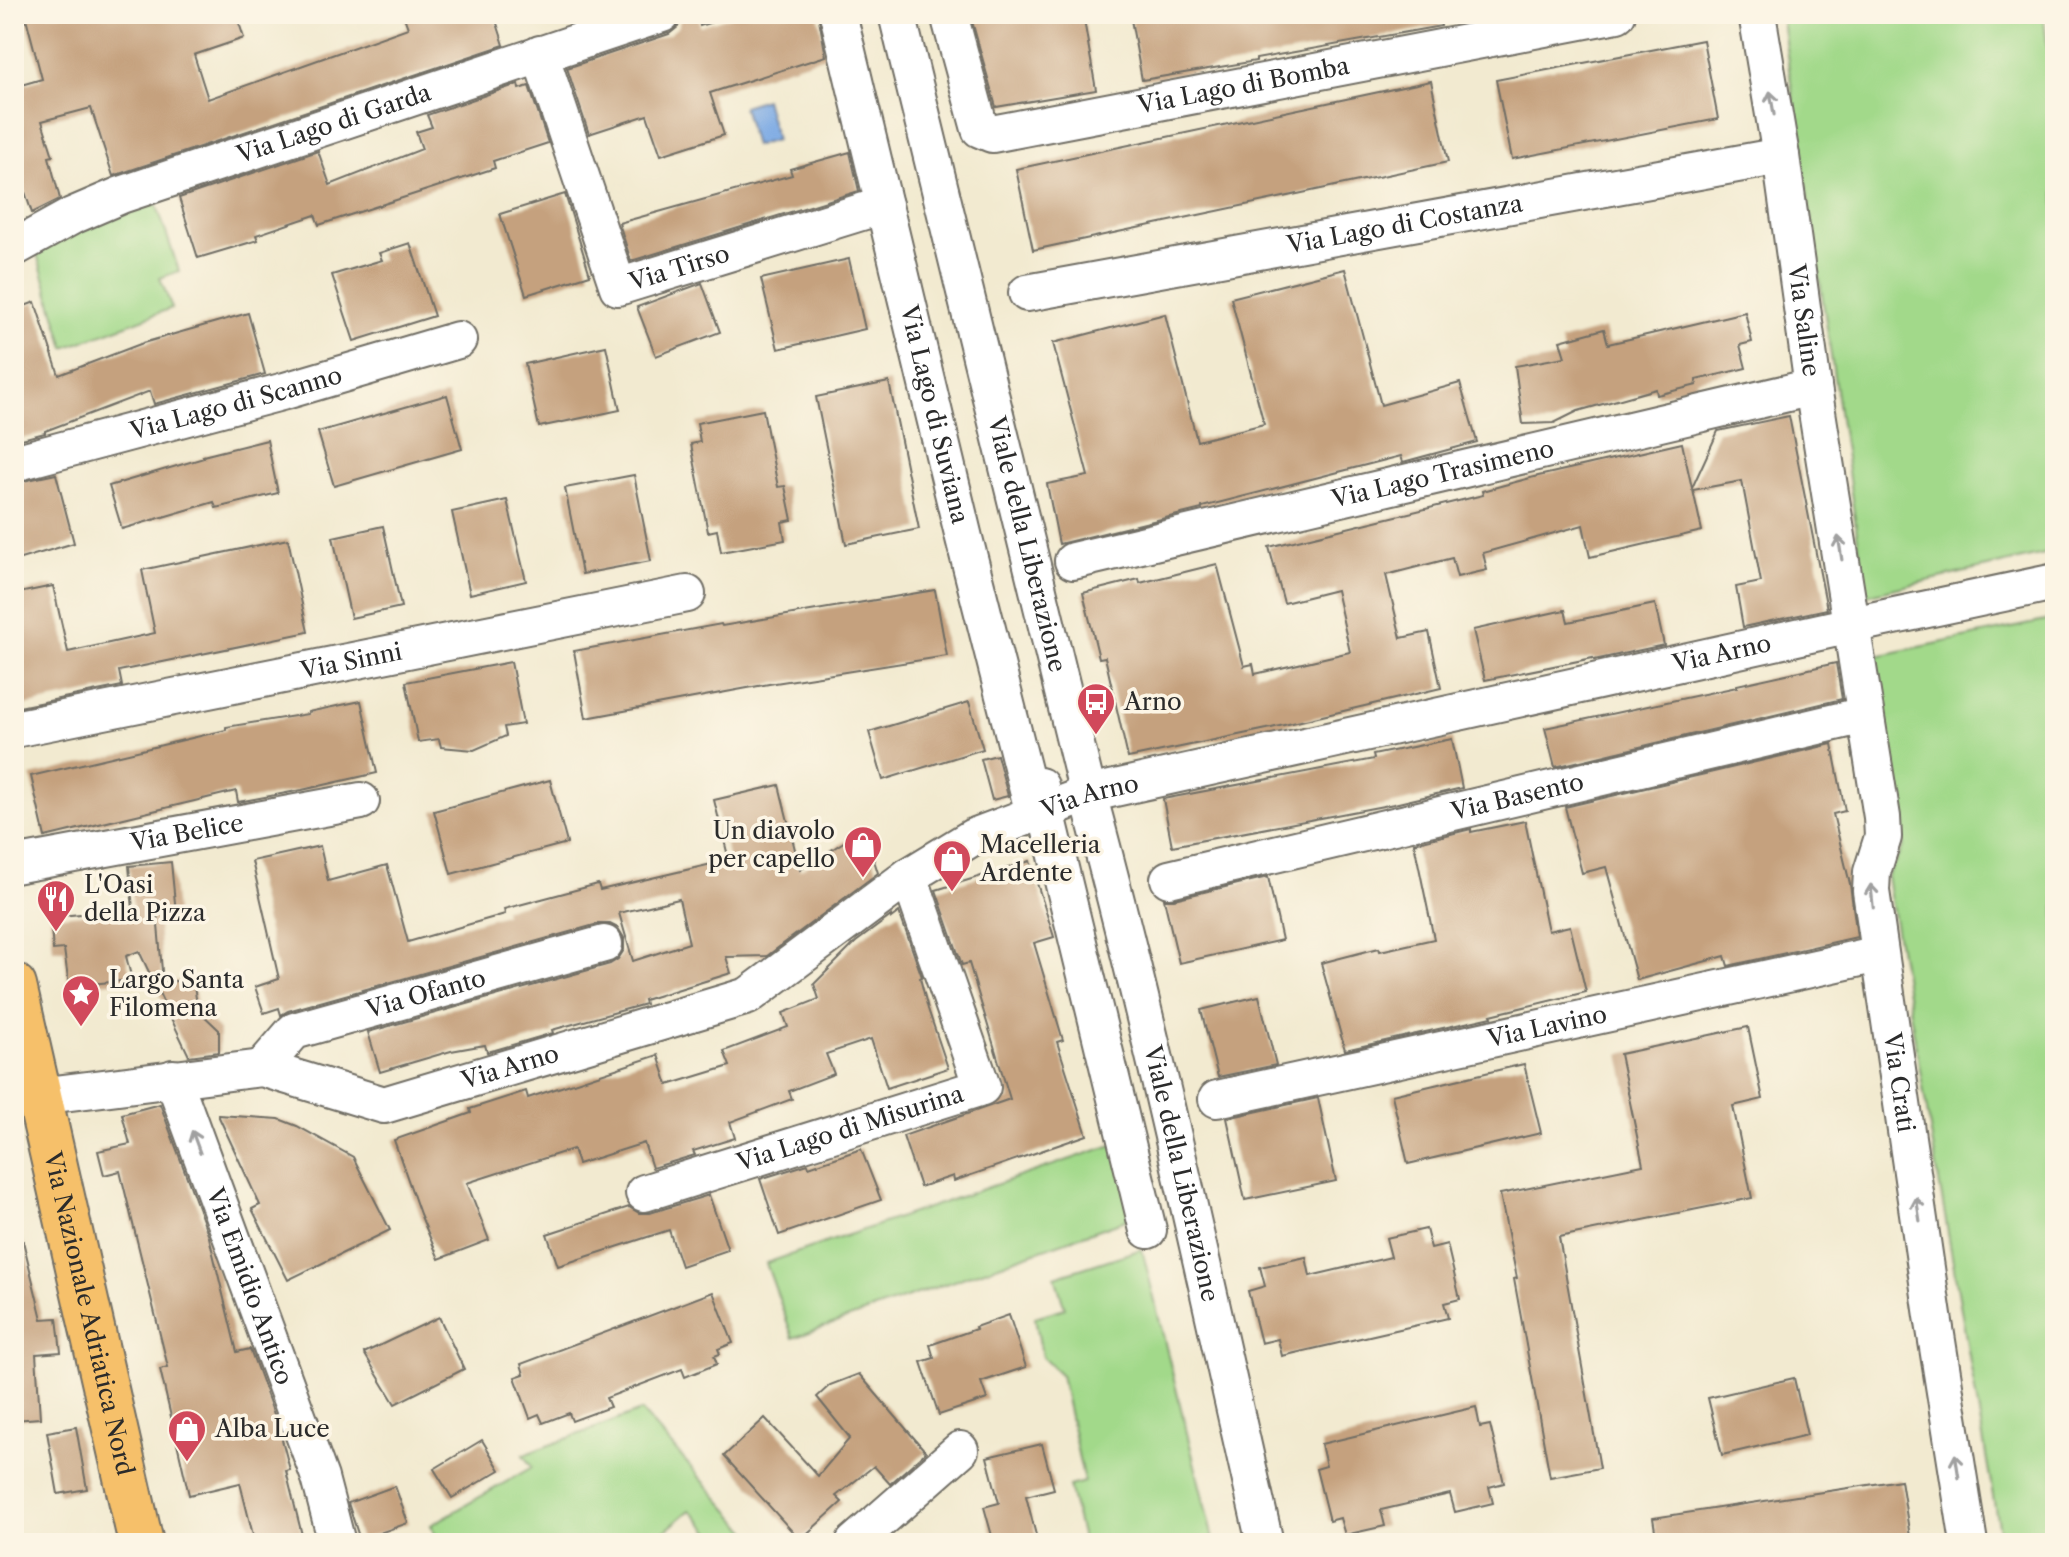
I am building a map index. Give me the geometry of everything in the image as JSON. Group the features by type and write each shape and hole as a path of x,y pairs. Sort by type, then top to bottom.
{"main road":[{"name":"Via Nazionale Adriatica Nord","path":"14,988 141,1543"}],"street":[{"name":"Via Lago di Garda","path":"14,248 61,222 121,195 662,14"},
{"name":"Via Lago di Suviana","path":"838,14 968,553 1040,812"},
{"name":"Viale della Liberazione","path":"897,14 1088,794 1115,892 1265,1543"},
{"name":"Via Lago di Bomba","path":"951,22 980,129 992,134 1617,14"},
{"name":"Via Saline","path":"1757,14 1852,625"},
{"name":"Via Tirso","path":"540,54 618,287 884,205"},
{"name":"Via Lago di Costanza","path":"1027,293 1781,156"},
{"name":"Via Lago di Scanno","path":"14,463 285,391 458,340"},
{"name":"Via Lago Trasimeno","path":"1073,561 1813,387"},
{"name":"Viale della Liberazione","path":"992,582 1040,812 1148,1230"},
{"name":"Via Arno","path":"39,1096 262,1068 384,1105 748,996 909,876 973,837 1088,794 2055,582"},
{"name":"Via Sinni","path":"14,729 687,594"},
{"name":"Via Crati","path":"1852,625 1882,817 1883,837 1871,882 1879,954 1969,1543"},
{"name":"Via Basento","path":"1169,879 1865,715"},
{"name":"Via Belice","path":"14,865 361,801"},
{"name":"Via Lago di Misurina","path":"644,1193 982,1087 909,876"},
{"name":"Via Ofanto","path":"262,1068 294,1031 604,944"},
{"name":"Via Lavino","path":"1217,1099 1879,954"},
{"name":"Via Emidio Antico","path":"173,1078 320,1478 337,1543"},
{"path":"854,1543 960,1450"}],"green space":[{"path":"1781,14 2043,14 2055,100 2055,548 2044,554 1866,595"},
{"path":"155,200 179,271 160,278 172,308 65,348 36,251 83,224"},
{"path":"2055,619 2055,1543 2001,1543 1887,877 1904,845 1876,656"},
{"path":"1118,1143 1134,1217 793,1338 766,1263"},
{"path":"1142,1249 1214,1543 1083,1543 1069,1486 1084,1482 1061,1375 1042,1357 1035,1317 1065,1308 1055,1277"},
{"path":"641,1411 758,1543 721,1543 690,1510 651,1543 439,1543 431,1525 532,1467 523,1455"}],"water":[{"path":"765,99 776,140 754,146 743,106"}],"building":[{"path":"25,14 236,14 244,38 194,55 208,99 408,28 403,14 494,14 504,45 113,176 91,108 42,121 53,156 49,157 60,199 32,213 14,159 14,87 42,79"},
{"path":"682,14 698,14 700,26 737,14 818,14 826,56 710,93 724,135 661,155 647,115 589,134 567,68 669,34 678,27"},
{"path":"970,14 1083,14 1096,90 996,107"},
{"path":"1130,14 1440,14 1441,26 1142,80"},
{"path":"1703,40 1718,119 1512,159 1496,80"},
{"path":"1431,81 1448,162 1033,250 1016,169"},
{"path":"518,84 519,89 529,86 548,143 493,161 495,168 319,225 315,215 256,235 258,240 198,258 179,198 318,151 330,185 422,149 416,132 432,127 427,115"},
{"path":"850,152 859,191 631,261 619,223 792,175 790,169"},
{"path":"565,194 590,275 526,295 500,214"},
{"path":"410,243 434,316 354,341 332,275 382,260 379,253"},
{"path":"849,259 865,329 778,349 761,279"},
{"path":"1345,269 1381,405 1460,383 1477,442 1403,462 1401,456 1059,544 1047,484 1088,476 1053,343 1165,314 1197,441 1264,424 1231,298"},
{"path":"702,283 720,332 656,356 637,307"},
{"path":"35,302 59,375 143,343 248,313 265,374 154,404 150,391 45,433 14,441 14,310"},
{"path":"1745,312 1752,342 1740,345 1746,368 1696,380 1697,385 1657,395 1656,389 1578,411 1554,423 1523,424 1515,366 1565,357 1560,341 1604,329 1608,344"},
{"path":"606,346 620,410 539,427 525,364"},
{"path":"889,382 919,529 846,544 816,397"},
{"path":"447,395 462,449 334,486 318,432"},
{"path":"763,410 778,487 785,486 792,520 782,522 785,540 721,552 717,530 708,532 691,444 700,442 697,423"},
{"path":"1789,416 1827,609 1743,627 1736,587 1761,582 1742,481 1693,490 1702,531 1590,557 1583,525 1483,553 1487,570 1457,577 1452,558 1386,575 1401,638 1429,632 1441,688 1128,758 1105,657 1099,658 1083,593 1217,564 1244,666 1253,664 1255,674 1350,652 1336,590 1284,603 1269,547 1483,495 1482,491 1534,477 1682,443 1692,488 1718,431"},
{"path":"267,440 278,493 216,508 214,502 122,529 109,486 203,456"},
{"path":"56,474 74,543 14,561 14,483"},
{"path":"634,475 651,561 582,574 565,488"},
{"path":"507,500 526,581 470,594 452,512"},
{"path":"383,526 401,607 351,618 333,537"},
{"path":"288,539 308,632 119,671 122,686 19,707 14,686 14,594 53,586 68,652 155,633 142,570"},
{"path":"935,590 947,656 769,684 586,718 574,651"},
{"path":"1655,604 1664,645 1485,680 1473,630 1565,610 1568,622"},
{"path":"511,662 523,724 504,727 506,736 474,750 441,747 439,739 418,742 406,682"},
{"path":"1836,663 1842,699 1555,767 1545,728"},
{"path":"361,701 377,773 238,802 236,791 45,837 31,776 226,730 226,727 308,714"},
{"path":"969,702 983,749 883,780 869,732"},
{"path":"1452,739 1462,788 1172,846 1163,799 1374,759 1373,755"},
{"path":"1832,744 1845,811 1833,814 1850,884 1857,937 1728,966 1725,956 1637,980 1606,867 1582,873 1565,807"},
{"path":"997,755 1008,796 992,800 981,759"},
{"path":"550,780 567,843 451,874 434,811"},
{"path":"779,785 800,870 864,829 878,873 767,956 726,957 731,973 644,1000 645,1004 487,1052 485,1045 451,1051 380,1072 368,1032 610,964 624,950 624,938 618,928 598,924 281,1015 279,1008 264,1013 255,987 279,979 252,861 320,846 328,881 387,865 408,942 505,914 504,909 598,884 600,890 729,860 714,800","holes":["679,899 689,943 633,961 619,913"]},
{"path":"1525,821 1548,931 1570,926 1586,992 1345,1050 1321,963 1379,948 1380,951 1434,939 1414,843 1471,829 1471,832"},
{"path":"1030,861 1054,937 1034,943 1063,1040 1057,1042 1087,1135 954,1181 953,1176 920,1187 903,1136 1010,1099 969,963 962,965 936,890"},
{"path":"171,862 176,913 157,914 163,982 193,980 198,1010 219,1030 219,1052 189,1056 139,951 126,956 132,980 69,986 64,949 53,950 50,917 133,909 129,866"},
{"path":"1268,877 1282,940 1179,963 1164,899"},
{"path":"899,912 922,977 928,1009 948,1068 887,1088 871,1039 826,1054 834,1074 789,1091 792,1099 730,1122 735,1138 693,1151 695,1155 652,1168 644,1143 578,1164 573,1149 467,1183 489,1240 439,1259 394,1140 471,1113 470,1109 526,1091 528,1098 658,1055 668,1085 730,1066 724,1051 788,1027 783,1013 819,999 814,984 856,942"},
{"path":"1259,996 1276,1065 1218,1077 1201,1010"},
{"path":"1748,1027 1763,1099 1733,1106 1752,1198 1559,1237 1600,1468 1550,1477 1500,1194 1643,1165 1620,1054"},
{"path":"1524,1064 1541,1133 1408,1164 1392,1095"},
{"path":"1318,1098 1336,1181 1245,1200 1227,1118"},
{"path":"160,1104 209,1237 237,1352 250,1349 279,1428 304,1543 255,1543 240,1483 189,1495 160,1369 168,1367 120,1171 104,1175 98,1151 130,1144 122,1114"},
{"path":"218,1115 279,1119 353,1157 390,1230 288,1280 252,1209 260,1205"},
{"path":"861,1149 881,1200 779,1235 760,1179 808,1164 809,1167"},
{"path":"709,1195 728,1250 681,1266 669,1230 558,1266 547,1234 629,1207 639,1213 650,1213"},
{"path":"1426,1229 1431,1248 1447,1244 1460,1299 1444,1303 1448,1318 1282,1356 1278,1339 1261,1343 1248,1291 1265,1286 1260,1267 1306,1257 1310,1276 1391,1257 1386,1238"},
{"path":"23,1241 42,1319 57,1318 61,1352 36,1354 40,1418 14,1420 14,1242"},
{"path":"713,1292 733,1343 718,1349 720,1354 714,1356 717,1364 685,1377 682,1369 606,1398 610,1407 572,1421 569,1413 543,1423 539,1414 530,1418 515,1377 524,1374 521,1364"},
{"path":"1009,1315 1026,1367 981,1382 987,1399 939,1415 921,1362 934,1358 930,1345"},
{"path":"439,1317 464,1369 395,1404 364,1353"},
{"path":"859,1374 926,1452 890,1484 874,1466 836,1496 842,1502 800,1540 724,1456 765,1418 818,1476 850,1438 817,1397 830,1385"},
{"path":"1794,1378 1807,1435 1722,1455 1708,1398"},
{"path":"1476,1407 1480,1427 1490,1425 1504,1483 1489,1487 1493,1503 1455,1512 1450,1494 1381,1510 1385,1526 1345,1535 1340,1518 1329,1521 1316,1469 1326,1466 1321,1444"},
{"path":"76,1427 87,1489 58,1494 47,1432"},
{"path":"482,1440 500,1470 452,1498 434,1469"},
{"path":"1042,1444 1054,1489 1026,1496 1038,1543 994,1543 984,1507 999,1503 987,1457"},
{"path":"1901,1480 1911,1543 1657,1543 1653,1518"},
{"path":"395,1486 408,1523 360,1540 348,1503"}],"place":[{"name":"Arno","path":"1096,736"},
{"name":"Un diavolo per capello","path":"863,879"},
{"name":"Macelleria Ardente","path":"952,893"},
{"name":"L'Oasi della Pizza","path":"56,933"},
{"name":"Largo Santa Filomena","path":"81,1028"},
{"name":"Alba Luce","path":"187,1463"}]}
